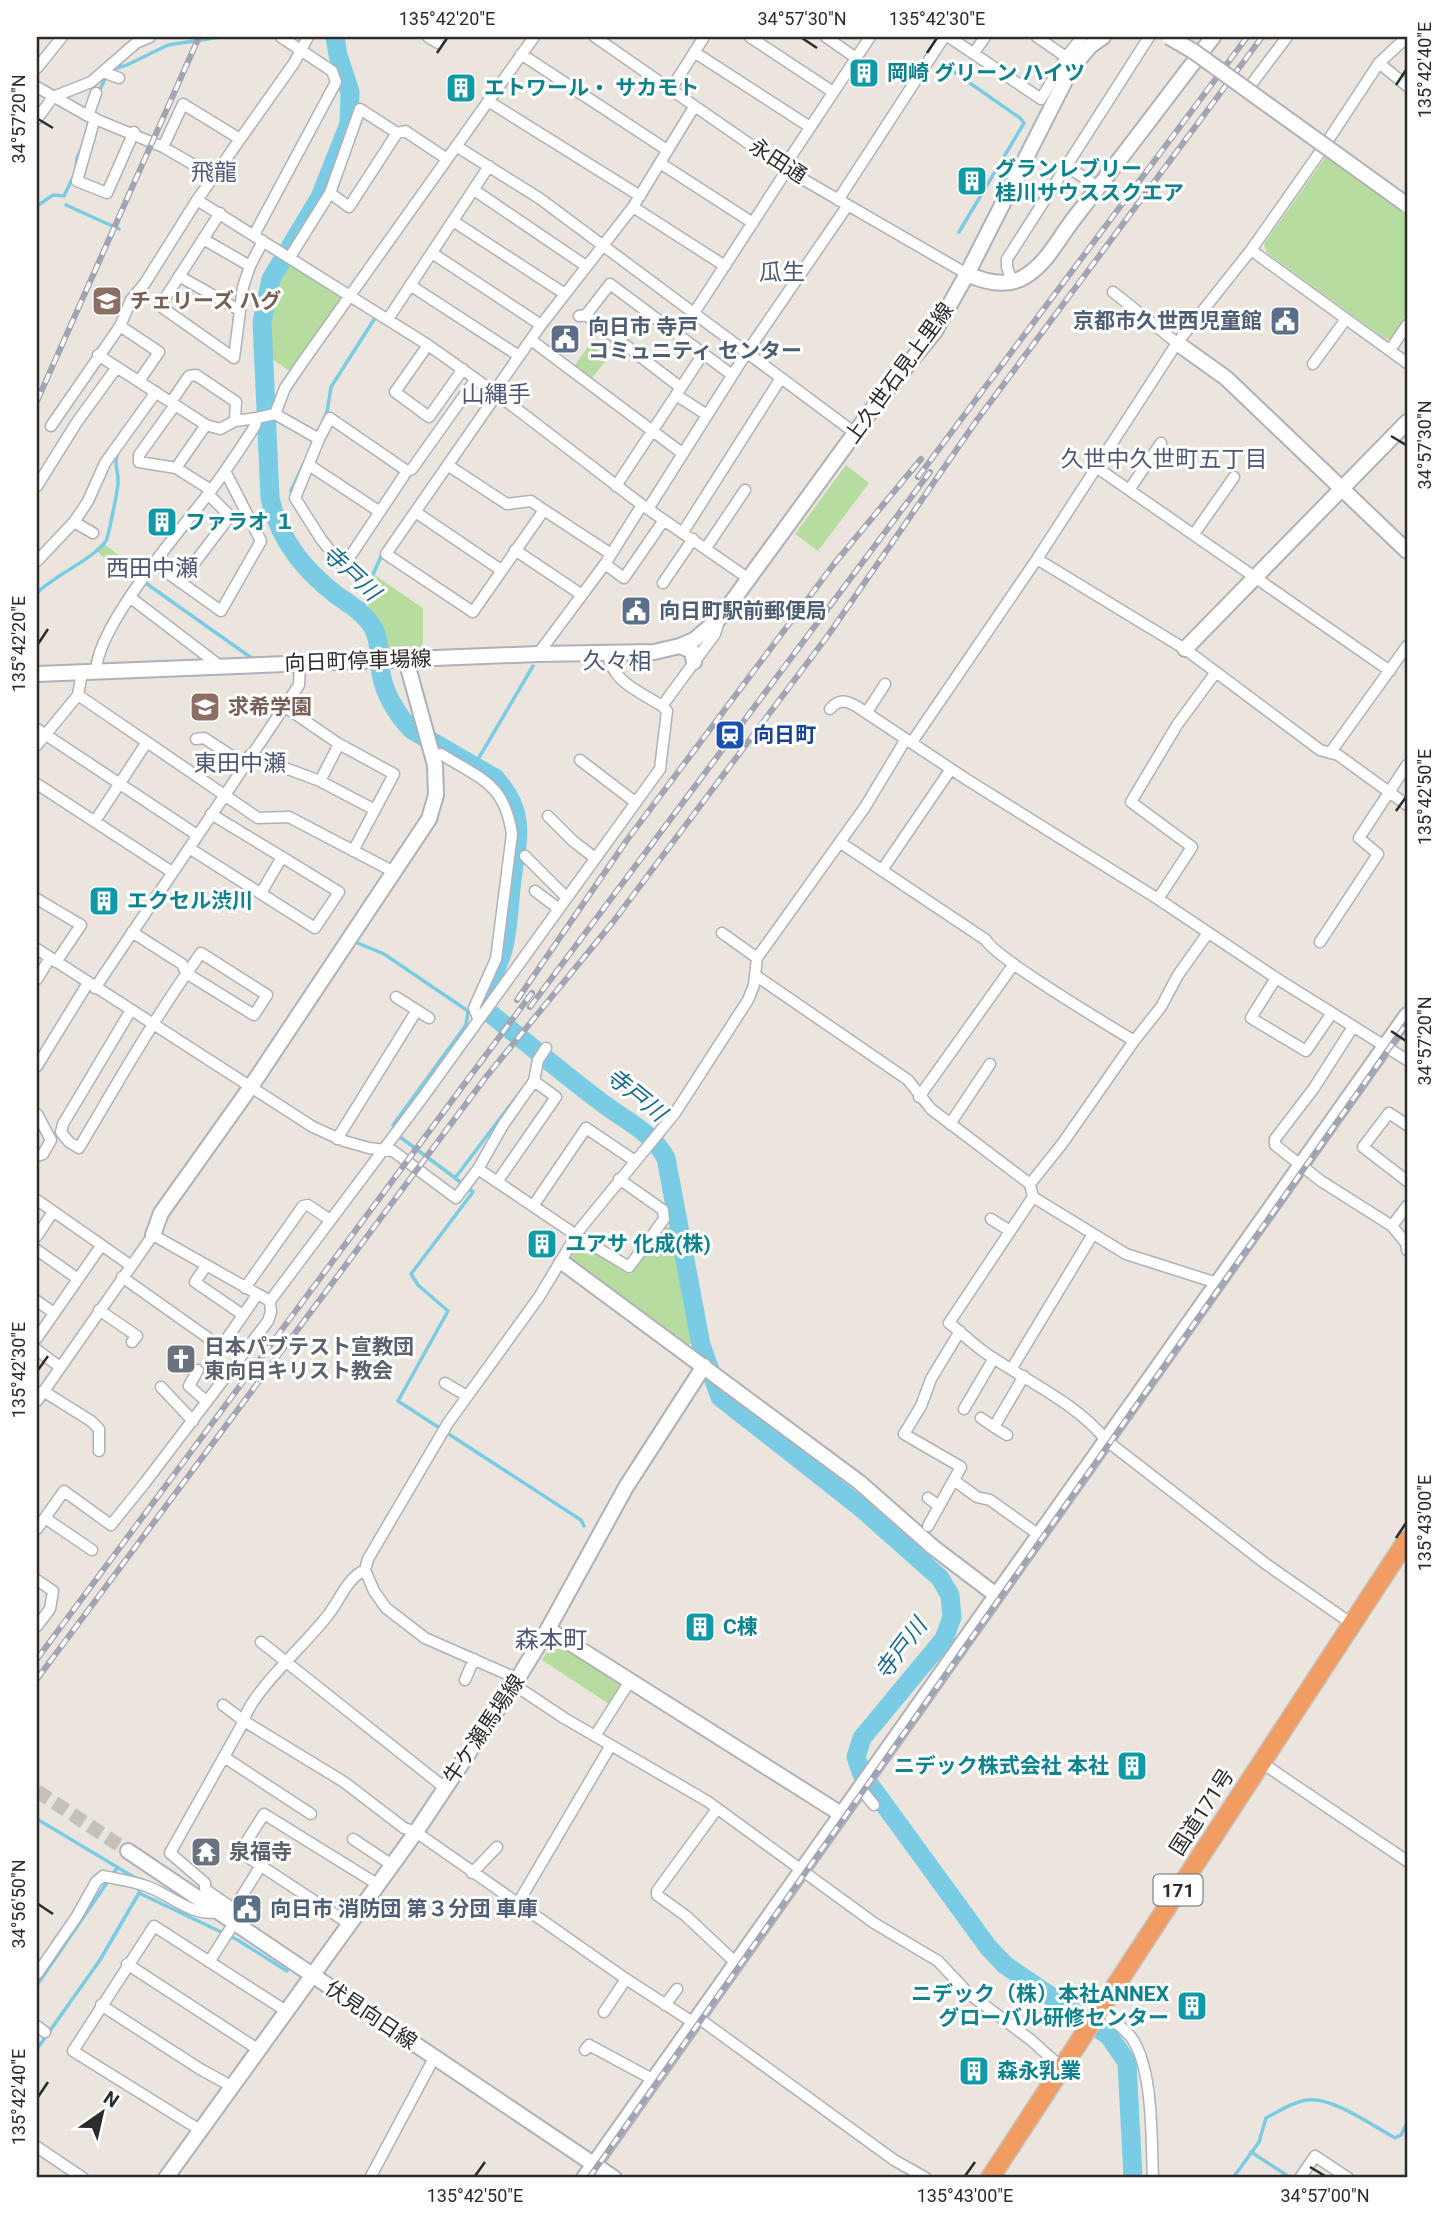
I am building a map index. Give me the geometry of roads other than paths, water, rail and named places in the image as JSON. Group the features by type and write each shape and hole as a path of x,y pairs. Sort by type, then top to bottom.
{"highway":[{"name":"国道171号","path":"989,2178 1062,2068 1098,2021 1407,1540"}],"street":[{"path":"37,68 62,37"},
{"path":"37,119 53,97 80,88 136,43 150,37"},
{"path":"220,213 160,306 234,358 239,310 259,238 336,82 332,71 281,37"},
{"path":"51,426 120,326 131,300 145,283 197,200 308,37"},
{"path":"428,37 438,43 442,37"},
{"path":"37,745 41,732 78,695 97,659 102,643 131,598 255,426 267,416 534,37"},
{"name":"永田通","path":"596,37 785,169 967,274"},
{"path":"671,89 704,37"},
{"path":"750,37 833,92"},
{"path":"826,37 856,58"},
{"path":"694,313 753,223 810,127 870,37"},
{"path":"838,200 944,37"},
{"path":"949,37 1041,99 1066,57 1082,37"},
{"path":"974,53 985,37"},
{"path":"1037,37 1066,57"},
{"name":"上久世石見上里線","path":"680,646 701,636 720,618 855,433 935,331 967,274 1071,69 1090,46 1103,37"},
{"path":"1012,282 1007,259 1149,37"},
{"path":"1169,37 1193,51 1407,205"},
{"path":"967,274 995,283 1012,282 1028,274 1048,257 1213,37"},
{"path":"1253,82 1287,37"},
{"path":"1062,2068 1031,2040 968,1993 938,1961 874,1923 717,1809 522,1690 509,1675 425,1638 386,1608 374,1591 365,1570 368,1559 444,1429 562,1262 576,1235 675,1113 748,1000 754,985 757,958 841,843 909,740 1037,559 1177,343 1251,250 1379,63 1407,37"},
{"path":"695,52 810,127"},
{"path":"521,54 667,150"},
{"path":"1379,63 1407,86"},
{"path":"103,72 119,78"},
{"path":"37,87 92,117 134,132 213,176"},
{"path":"96,93 77,181 107,193 134,132"},
{"path":"488,101 640,196"},
{"path":"163,147 183,104 240,139"},
{"path":"544,510 473,612 386,554 449,466 541,325 633,207 694,107"},
{"path":"286,254 330,193 360,109 397,133"},
{"path":"330,193 349,207 397,133 405,131 447,159"},
{"path":"456,146 539,198 855,433"},
{"path":"660,163 753,223"},
{"path":"388,319 489,166"},
{"path":"1068,167 1098,187"},
{"path":"474,190 586,266"},
{"path":"197,200 286,254 463,369 616,486 749,579"},
{"path":"538,654 645,507 848,205"},
{"path":"633,207 725,266"},
{"path":"453,221 565,294"},
{"path":"203,239 250,266"},
{"path":"1251,250 1407,363"},
{"path":"432,253 541,325"},
{"path":"179,276 239,310"},
{"path":"706,415 583,315 610,284 732,374"},
{"path":"410,285 519,356"},
{"path":"1113,292 1226,378 1407,551"},
{"path":"1313,363 1346,319"},
{"path":"120,326 159,352 139,381"},
{"path":"1390,350 1407,326"},
{"path":"531,340 682,453"},
{"path":"428,345 395,392 429,417 463,369"},
{"path":"616,486 703,354"},
{"path":"98,355 206,425 220,429 235,421 267,416 319,439"},
{"path":"37,486 77,422 117,367"},
{"path":"180,582 230,516 209,492 176,468 142,464 138,459 189,376 196,375 236,402 235,421"},
{"path":"683,532 781,378"},
{"path":"407,471 330,418 295,498 343,567 407,471 412,469 476,379"},
{"path":"37,561 74,522 88,501 105,463 156,392"},
{"path":"1185,649 1407,422"},
{"path":"176,468 206,425"},
{"path":"1129,490 1161,443"},
{"path":"309,465 380,512"},
{"path":"449,466 506,504 531,501 611,554"},
{"path":"1096,467 1390,671"},
{"path":"155,564 221,611 261,541 225,471"},
{"path":"1194,534 1234,477"},
{"path":"706,548 745,490"},
{"path":"417,513 502,570"},
{"path":"605,564 624,578 664,520"},
{"path":"74,522 93,534"},
{"path":"663,583 693,539"},
{"path":"515,550 582,594"},
{"path":"1037,559 1185,649 1320,750 1338,755 1407,805"},
{"path":"131,598 220,666"},
{"path":"662,706 715,634 720,618"},
{"path":"680,646 692,651 694,662"},
{"name":"向日町停車場線","path":"37,674 538,654 654,652 680,646"},
{"path":"1330,753 1407,648"},
{"path":"37,1529 64,1491 111,1525 268,1321 270,1301 660,769 667,711 617,677 610,666 607,653"},
{"path":"37,1401 153,1235 161,1213 250,1088 425,827 435,803 436,774 406,660"},
{"path":"37,1066 285,707 299,685 300,663"},
{"path":"1158,899 1192,846 1131,802 1177,724 1216,672"},
{"path":"867,712 885,684"},
{"path":"78,695 257,818 289,817 394,872"},
{"path":"830,709 840,701 846,701 867,712 1276,978 1407,1059"},
{"path":"285,707 338,744 394,774 353,851"},
{"path":"41,732 197,835"},
{"path":"195,739 204,738 247,759 320,781 375,810"},
{"path":"95,821 147,742"},
{"path":"320,781 338,744"},
{"path":"441,754 495,789 509,819 512,834 496,959 474,1008 481,1014"},
{"path":"580,760 635,802"},
{"path":"1320,942 1378,854 1359,838 1407,765"},
{"path":"882,870 951,769"},
{"path":"37,784 172,872"},
{"path":"188,848 315,928 339,892 211,814"},
{"path":"548,816 595,858"},
{"path":"841,843 986,940 1014,964 1134,1041"},
{"path":"525,856 567,898"},
{"path":"261,893 282,857"},
{"path":"535,891 559,909"},
{"path":"37,899 81,925 37,979"},
{"path":"131,1010 63,1124 61,1132 69,1142 79,1148 152,1024 187,973 201,954 267,995 254,1015 187,973 182,964 132,932"},
{"path":"722,933 757,958"},
{"path":"1030,1184 1161,1007 1178,975 1208,933"},
{"path":"37,949 313,1127 337,1139 393,1151 456,1198 478,1169 503,1125 534,1081 543,1053"},
{"path":"919,1097 1014,964"},
{"path":"755,975 908,1080 919,1097 950,1124 1030,1184 1033,1196 1126,1254 1217,1283"},
{"path":"1276,978 1251,1018 1306,1051 1332,1013"},
{"path":"396,996 429,1018"},
{"path":"337,1139 417,1010"},
{"path":"584,2178 1407,1015"},
{"path":"1353,1027 1314,1088 1275,1139 1275,1145 1321,1181 1392,1226 1406,1242 1407,1250"},
{"path":"950,1124 990,1064"},
{"path":"498,1182 556,1097 534,1081"},
{"path":"1407,1125 1389,1113 1363,1147 1407,1181"},
{"path":"37,1114 51,1140 43,1154 37,1156"},
{"path":"533,1206 586,1128 635,1161"},
{"path":"478,1169 629,1267 664,1219 663,1210 619,1179"},
{"path":"1033,1196 949,1323 994,1358 1056,1396 1098,1430 1107,1441 1266,1564 1352,1624"},
{"path":"37,1200 130,1265"},
{"path":"245,1288 303,1206 308,1205 330,1220"},
{"path":"1392,1226 1407,1206"},
{"path":"37,1236 53,1212"},
{"path":"991,1219 1010,1231"},
{"path":"1012,1368 1093,1234"},
{"path":"153,1235 270,1301"},
{"path":"37,1338 102,1246"},
{"path":"37,1250 78,1279"},
{"path":"562,1262 859,1482 934,1548 996,1595"},
{"path":"206,1266 195,1282 243,1315"},
{"path":"122,1277 221,1347 257,1295"},
{"path":"37,1301 54,1313"},
{"path":"99,1310 137,1336 132,1342"},
{"path":"928,1526 961,1467 904,1434 921,1406 931,1379 960,1331"},
{"path":"37,1350 60,1367"},
{"path":"964,1409 994,1358"},
{"name":"牛ケ瀬馬場線","path":"166,2178 416,1832 515,1683 548,1629 626,1487 705,1366"},
{"path":"198,1370 189,1386 207,1402"},
{"path":"994,1427 1024,1376"},
{"path":"37,1380 45,1389 99,1429 99,1451"},
{"path":"445,1383 467,1396"},
{"path":"162,1387 193,1421"},
{"path":"981,1418 1007,1435"},
{"path":"955,1480 977,1497 990,1500 1039,1535"},
{"path":"928,1498 939,1506"},
{"path":"45,1518 92,1550"},
{"path":"228,1916 205,1889 205,1883 170,1853 244,1721 245,1713 328,1615 355,1574 365,1570"},
{"path":"37,1580 53,1591 50,1609 37,1626"},
{"path":"548,1629 841,1814"},
{"path":"261,1642 445,1788"},
{"path":"465,1680 474,1659"},
{"path":"595,1735 630,1681"},
{"path":"223,1704 244,1721 344,1782 404,1828 416,1832 626,1979 665,2005 695,2020 894,2160 926,2178"},
{"path":"518,1903 611,1745"},
{"path":"224,1758 311,1814"},
{"path":"1262,1763 1407,1861"},
{"path":"864,1781 874,1805"},
{"path":"717,1809 688,1846 657,1891 657,1895 686,1916 736,1963"},
{"path":"348,1923 240,1852 264,1814 377,1884"},
{"path":"353,1839 391,1865"},
{"path":"472,1872 497,1847"},
{"name":"伏見向日線","path":"128,1851 614,2178"},
{"path":"209,1962 228,1916 260,1867"},
{"path":"37,1974 77,1916 96,1882 103,1876 143,1885 191,1909 228,1916"},
{"path":"200,2130 73,2051 153,1926 286,2011"},
{"path":"127,1964 259,2050"},
{"path":"604,2012 626,1979"},
{"path":"665,2005 677,1989"},
{"path":"101,2005 231,2086"},
{"path":"1098,2021 1130,2036 1141,2061 1152,2116 1153,2178"},
{"path":"585,2050 589,2045 654,2080"},
{"path":"370,2178 434,2058"},
{"path":"37,2147 83,2178"},
{"path":"1300,2178 1315,2156 1348,2178"}],"waterway":[{"path":"113,69 168,45 220,37"},
{"name":"寺戸川","path":"335,37 350,92 349,124 320,197 271,279 262,322 270,497 279,526 293,552 312,574 360,612 372,626 378,642 385,688 406,724 495,778 509,798 517,821 517,843 505,942 488,989 487,1011 586,1091 645,1134 666,1158 701,1345 720,1397 860,1507 940,1578 950,1595 952,1617 944,1639 862,1738 856,1757 862,1774 988,1947 1005,1965 1109,2036 1127,2062 1133,2178"},
{"path":"954,72 1024,123 959,232"},
{"path":"98,93 107,75"},
{"path":"37,206 53,195 64,196 76,171 77,158 84,143"},
{"path":"66,205 119,229"},
{"path":"322,424 331,387 375,318"},
{"path":"647,502 740,355"},
{"path":"37,593 92,555 106,541 118,487 118,452"},
{"path":"291,491 304,463"},
{"path":"363,615 366,590 383,552"},
{"path":"147,584 253,659"},
{"path":"474,766 533,666"},
{"path":"353,941 384,954 468,1011 466,1025 393,1125 400,1137 454,1177"},
{"path":"540,1069 549,1060"},
{"path":"530,1079 455,1178 473,1192 411,1274 418,1285 448,1311 398,1401 581,1520 584,1526"},
{"path":"37,1819 137,1879"},
{"path":"37,1985 117,1868"},
{"path":"37,2049 100,1960 139,1893 139,1886"},
{"path":"139,1893 236,1939 287,1971"},
{"path":"1233,2178 1259,2142 1266,2118 1297,2102 1318,2100 1329,2103 1353,2113 1395,2138 1401,2135 1407,2123"},
{"path":"1251,2152 1291,2178"}],"tunnel":[{"path":"37,1791 128,1851"}],"railway":[{"path":"37,401 199,37"},
{"path":"918,477 1247,37"},
{"path":"37,1679 486,1077 613,922 829,634 977,420 1262,37"},
{"path":"517,1000 627,840 834,564 921,459"},
{"path":"530,1007 930,472"},
{"path":"37,1659 532,993"},
{"path":"589,2178 1407,1023"}],"place":[{"name":"岡崎 グリーン ハイツ","path":"864,73"},
{"name":"エトワール・ サカモト","path":"461,88"},
{"name":"グランレブリー 桂川サウススクエア","path":"972,181"},
{"name":"チェリーズ ハグ","path":"107,301"},
{"name":"京都市久世西児童館","path":"1285,321"},
{"name":"向日市 寺戸 コミュニティ センター","path":"565,339"},
{"name":"ファラオ １","path":"162,522"},
{"name":"向日町駅前郵便局","path":"636,611"},
{"name":"求希学園","path":"205,707"},
{"name":"向日町","path":"730,735"},
{"name":"エクセル渋川","path":"104,901"},
{"name":"ユアサ 化成(株)","path":"542,1244"},
{"name":"日本パブテスト宣教団 東向日キリスト教会","path":"181,1359"},
{"name":"C棟","path":"700,1627"},
{"name":"ニデック株式会社 本社","path":"1132,1766"},
{"name":"泉福寺","path":"206,1852"},
{"name":"向日市 消防団 第３分団 車庫","path":"247,1909"},
{"name":"ニデック（株）本社ANNEX グローバル研修センター","path":"1192,2006"},
{"name":"森永乳業","path":"974,2071"}],"district":[{"name":"飛龍","path":"214,172"},
{"name":"瓜生","path":"782,272"},
{"name":"山縄手","path":"496,394"},
{"name":"久世中久世町五丁目","path":"1164,459"},
{"name":"西田中瀬","path":"152,568"},
{"name":"久々相","path":"617,661"},
{"name":"東田中瀬","path":"240,763"},
{"name":"森本町","path":"551,1640"}]}
